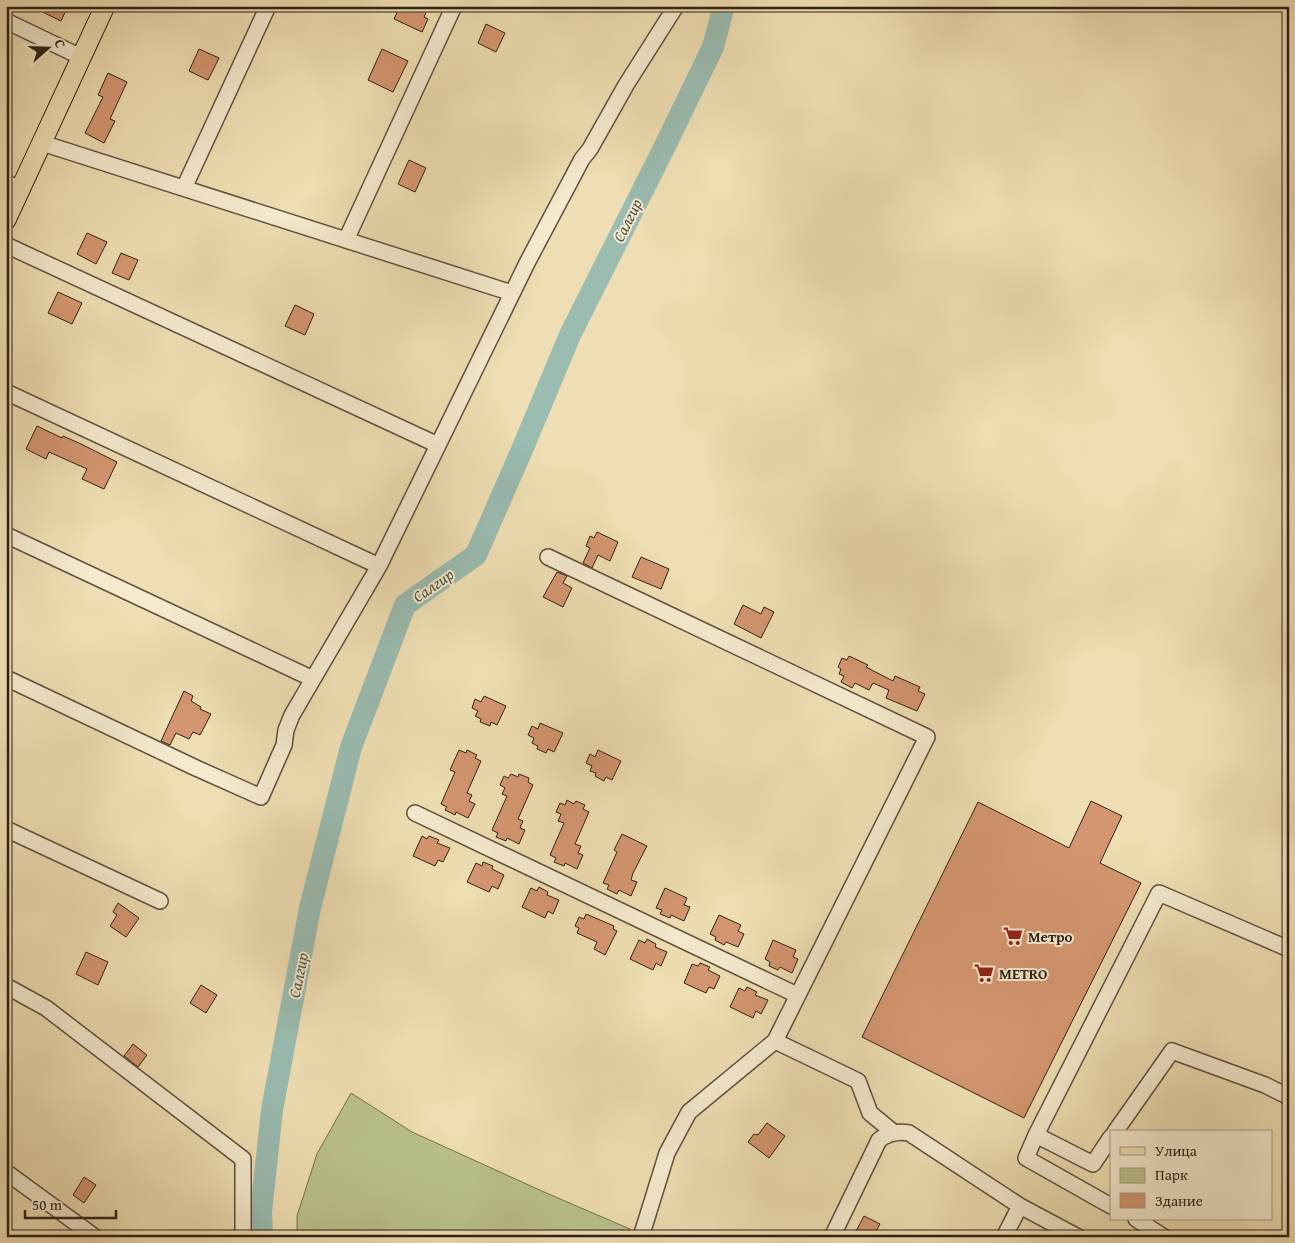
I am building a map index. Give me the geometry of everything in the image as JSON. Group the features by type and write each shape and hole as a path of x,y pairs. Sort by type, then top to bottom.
{"main road":[{"path":"6,220 14,186 42,143 105,6"}],"street":[{"path":"184,188 268,6"},
{"path":"346,240 454,6"},
{"path":"6,678 261,797 284,745 286,730 292,715 380,566 512,293 582,159 590,149 626,85 676,6"},
{"path":"6,21 81,57"},
{"path":"42,143 512,293"},
{"path":"6,245 438,445"},
{"path":"6,392 380,566"},
{"path":"6,534 313,679"},
{"path":"548,557 927,737 775,1040 689,1112 667,1153 641,1237"},
{"path":"415,813 798,995"},
{"path":"6,829 160,901"},
{"path":"1110,1205 1026,1158 1159,893 1289,949"},
{"path":"6,986 46,1008 243,1159 243,1237"},
{"path":"775,1040 858,1081 870,1113 893,1132"},
{"path":"1116,1130 1172,1051 1289,1097"},
{"path":"832,1237 879,1140 893,1132 909,1133 1020,1206 1078,1237"},
{"path":"1036,1135 1093,1164 1110,1138"},
{"path":"6,1172 94,1237"},
{"path":"1004,1237 1020,1206"},
{"path":"1138,1220 1164,1237"}],"green space":[{"path":"351,1093 412,1132 630,1229 628,1237 297,1237 297,1216 317,1154"}],"building":[{"path":"30,6 68,6 61,21"},
{"path":"400,6 429,6 424,17 428,19 422,32 394,19"},
{"path":"486,24 505,33 496,52 478,43"},
{"path":"199,49 219,58 208,80 189,71"},
{"path":"382,49 408,61 393,92 368,80"},
{"path":"108,73 127,82 110,119 115,121 104,143 85,133 103,97 98,95"},
{"path":"409,160 426,168 415,192 398,184"},
{"path":"87,233 107,242 96,264 77,254"},
{"path":"121,253 138,260 129,280 112,273"},
{"path":"58,292 82,303 72,324 48,313"},
{"path":"295,305 314,314 305,335 285,326"},
{"path":"37,426 62,438 63,436 81,444 117,462 104,489 82,479 87,469 49,452 46,459 26,449"},
{"path":"597,532 618,542 610,561 598,555 592,568 583,563 590,548 586,546 590,536 594,538"},
{"path":"641,557 669,569 661,589 632,577"},
{"path":"557,572 567,576 563,583 572,588 563,607 543,597"},
{"path":"743,605 761,614 764,607 774,612 761,638 734,624"},
{"path":"849,656 868,665 866,667 893,681 895,676 920,687 918,691 925,694 917,711 886,698 889,690 873,683 869,690 855,683 852,688 841,682 844,676 839,674 841,669 838,667 842,658 847,660"},
{"path":"184,691 193,696 191,701 201,707 200,709 211,714 200,735 193,732 189,739 176,733 170,745 161,741"},
{"path":"484,696 506,706 497,725 491,722 490,726 480,722 481,719 475,716 478,711 472,708 475,699 481,702"},
{"path":"540,723 563,733 554,752 548,749 546,753 537,749 538,746 532,743 534,738 528,735 532,726 538,729"},
{"path":"459,750 466,753 467,750 477,755 475,758 481,761 467,793 472,795 469,801 475,804 468,818 456,812 455,815 445,810 447,807 441,804 455,772 450,770"},
{"path":"598,750 621,761 612,780 606,777 604,781 595,776 596,773 590,771 592,766 586,763 590,754 595,757"},
{"path":"511,774 518,777 519,774 529,778 528,782 533,785 518,819 523,821 520,828 525,830 519,844 507,838 506,841 496,837 498,833 492,830 507,796 502,794 505,788 500,785 504,776 508,778"},
{"path":"567,800 574,804 576,801 585,805 583,809 589,812 575,844 581,846 578,853 583,855 577,869 565,863 564,866 554,862 556,858 550,855 564,823 558,821 561,814 556,812 560,803 565,805"},
{"name":"Метро","path":"1091,801 1122,816 1100,863 1141,883 1024,1118 862,1037 978,802 1069,848"},
{"path":"622,834 647,846 633,873 631,880 637,882 631,896 619,890 617,894 607,889 609,885 603,883 617,852 614,850"},
{"path":"422,836 427,839 429,836 439,840 437,843 450,848 443,862 438,860 435,866 413,856"},
{"path":"483,862 493,866 492,869 504,875 498,889 492,886 489,892 467,882 476,863 482,866"},
{"path":"539,887 548,892 547,895 559,900 553,914 548,911 545,918 522,907 531,888 537,891"},
{"path":"665,888 687,898 684,905 690,907 684,921 671,915 670,918 660,914 662,910 656,908"},
{"path":"118,903 139,918 126,937 110,926 117,915 113,912"},
{"path":"586,914 614,926 613,929 617,931 605,955 594,949 597,942 577,933 579,928 575,926 579,917 584,919"},
{"path":"719,915 741,925 738,931 744,934 738,947 726,942 724,945 715,940 716,937 710,934"},
{"path":"647,939 656,944 655,947 667,952 661,966 656,963 653,970 630,959 639,940 645,943"},
{"path":"773,940 796,950 793,957 798,959 792,973 780,967 778,970 769,966 770,962 765,959"},
{"path":"86,952 108,962 98,985 76,974"},
{"path":"700,963 710,967 708,970 720,976 714,989 709,987 706,993 684,983 692,964 698,966"},
{"path":"201,985 217,995 206,1013 190,1003"},
{"path":"747,987 757,992 755,995 768,1000 761,1014 756,1011 753,1018 730,1007 739,988 745,991"},
{"path":"133,1044 147,1055 138,1067 124,1056"},
{"path":"767,1123 785,1136 769,1158 748,1142 754,1134 758,1135"},
{"path":"84,1177 96,1185 84,1203 73,1195"},
{"path":"864,1216 880,1224 873,1237 853,1237"}],"waterway":[{"name":"Салгир","path":"262,1237 261,1212 272,1110 310,908 351,747 405,605 476,555 570,335 713,47 724,6"}],"place":[{"name":"Метро","path":"1013,936"},
{"name":"METRO","path":"984,973"}]}
